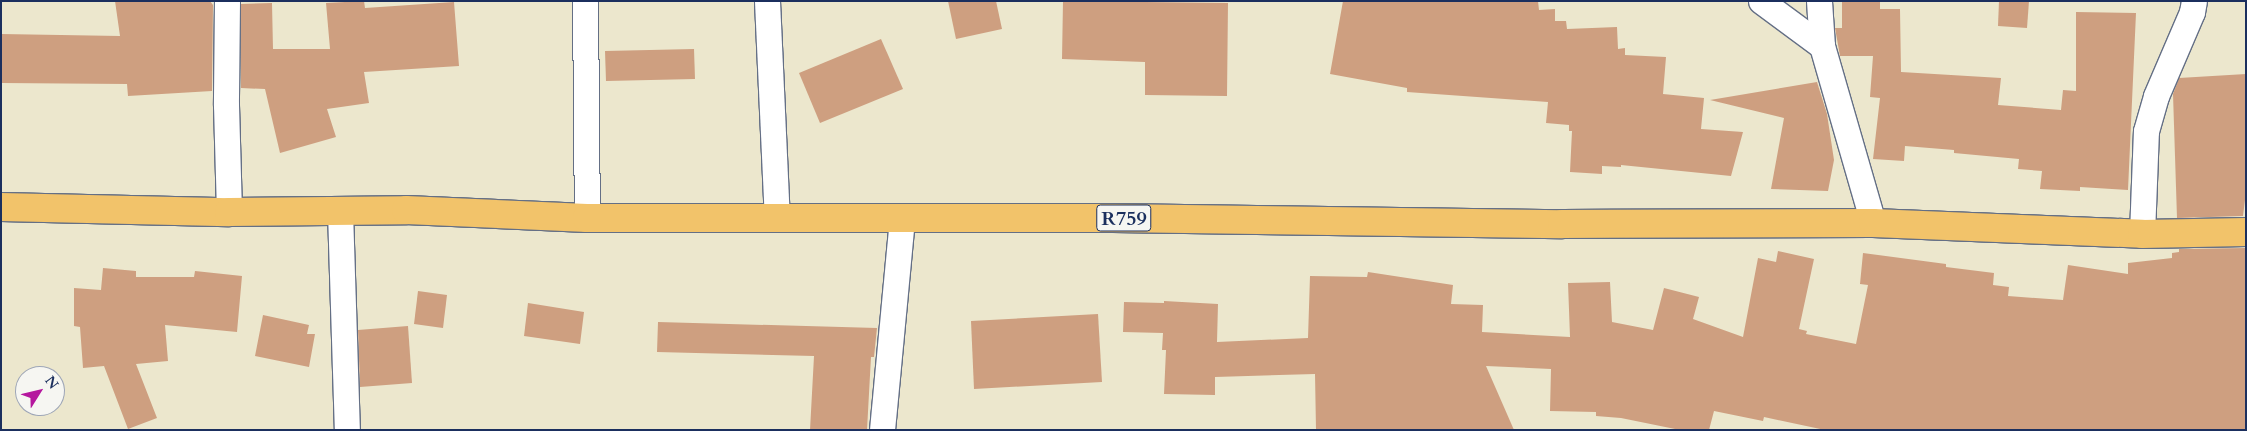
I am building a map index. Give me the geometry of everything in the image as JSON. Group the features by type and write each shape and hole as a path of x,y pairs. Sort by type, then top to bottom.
{"main road":[{"name":"R759","path":"1,207 229,212 406,210 587,218 1315,219 1562,224 1873,224 2142,234 2246,232"}],"street":[{"path":"227,1 229,212"},
{"path":"584,1 587,218"},
{"path":"767,1 777,218"},
{"path":"1761,1 1822,46"},
{"path":"1819,1 1822,46 1873,224"},
{"path":"2142,234 2146,130 2156,96 2192,12 2194,1"},
{"path":"340,211 347,430"},
{"path":"882,430 902,217"}],"building":[{"path":"115,1 210,1 213,5 212,91 128,96 127,84 1,83 1,34 120,36"},
{"path":"364,1 365,8 454,2 459,66 364,72 369,103 327,109 336,137 280,153 265,89 241,88 241,4 272,3 273,49 330,49 326,3"},
{"path":"948,1 996,1 1002,29 956,39"},
{"path":"1063,1 1228,3 1227,96 1145,95 1145,62 1062,59"},
{"path":"1343,1 1538,1 1539,10 1555,9 1555,21 1566,21 1567,29 1617,27 1618,49 1625,48 1625,55 1666,57 1663,94 1704,98 1701,129 1743,132 1731,176 1621,165 1621,167 1602,166 1602,174 1570,172 1572,131 1569,131 1569,125 1546,123 1548,102 1407,92 1407,88 1330,74"},
{"path":"1842,1 1880,1 1880,9 1900,9 1901,72 2001,78 1998,105 2061,110 2063,90 2076,91 2076,12 2136,13 2128,190 2080,187 2080,191 2040,189 2042,171 2018,169 2019,159 1954,153 1954,150 1905,146 1904,161 1873,159 1880,98 1870,97 1873,56 1840,56 1835,28 1842,28"},
{"path":"1999,1 2029,1 2027,28 1998,26"},
{"path":"881,39 903,89 820,123 799,73"},
{"path":"694,49 695,79 606,81 605,51"},
{"path":"2246,74 2246,192 2243,216 2177,218 2173,94 2179,78"},
{"path":"1817,82 1827,114 1834,160 1828,191 1771,189 1784,118 1710,100"},
{"path":"2246,248 2246,430 1825,430 1764,417 1763,421 1714,411 1709,430 1680,430 1621,418 1596,416 1596,412 1550,411 1551,369 1486,366 1514,430 1316,430 1315,374 1215,377 1215,395 1164,394 1166,350 1162,350 1163,333 1123,332 1124,302 1164,303 1164,301 1218,304 1217,342 1308,338 1310,276 1367,277 1368,272 1453,285 1451,304 1483,305 1482,332 1570,337 1568,283 1610,282 1612,322 1653,330 1664,288 1699,297 1693,319 1743,337 1758,258 1776,262 1778,251 1814,259 1799,329 1807,331 1806,334 1856,344 1868,285 1860,284 1863,253 1946,264 1946,267 1994,273 1993,285 2009,287 2008,296 2063,300 2068,265 2128,274 2128,263 2172,258 2172,253 2179,252 2179,249"},
{"path":"103,268 136,271 136,277 194,277 195,271 242,276 237,332 165,325 168,361 136,364 157,418 128,429 104,366 83,368 80,327 74,326 74,288 101,290"},
{"path":"418,291 447,295 443,328 414,324"},
{"path":"528,303 584,312 580,344 524,336"},
{"path":"1098,314 1102,382 974,389 971,321"},
{"path":"263,315 309,325 307,334 315,334 309,367 255,356"},
{"path":"658,322 877,328 874,357 871,357 867,430 810,430 814,356 657,352"},
{"path":"408,326 412,383 360,387 358,330"}]}
